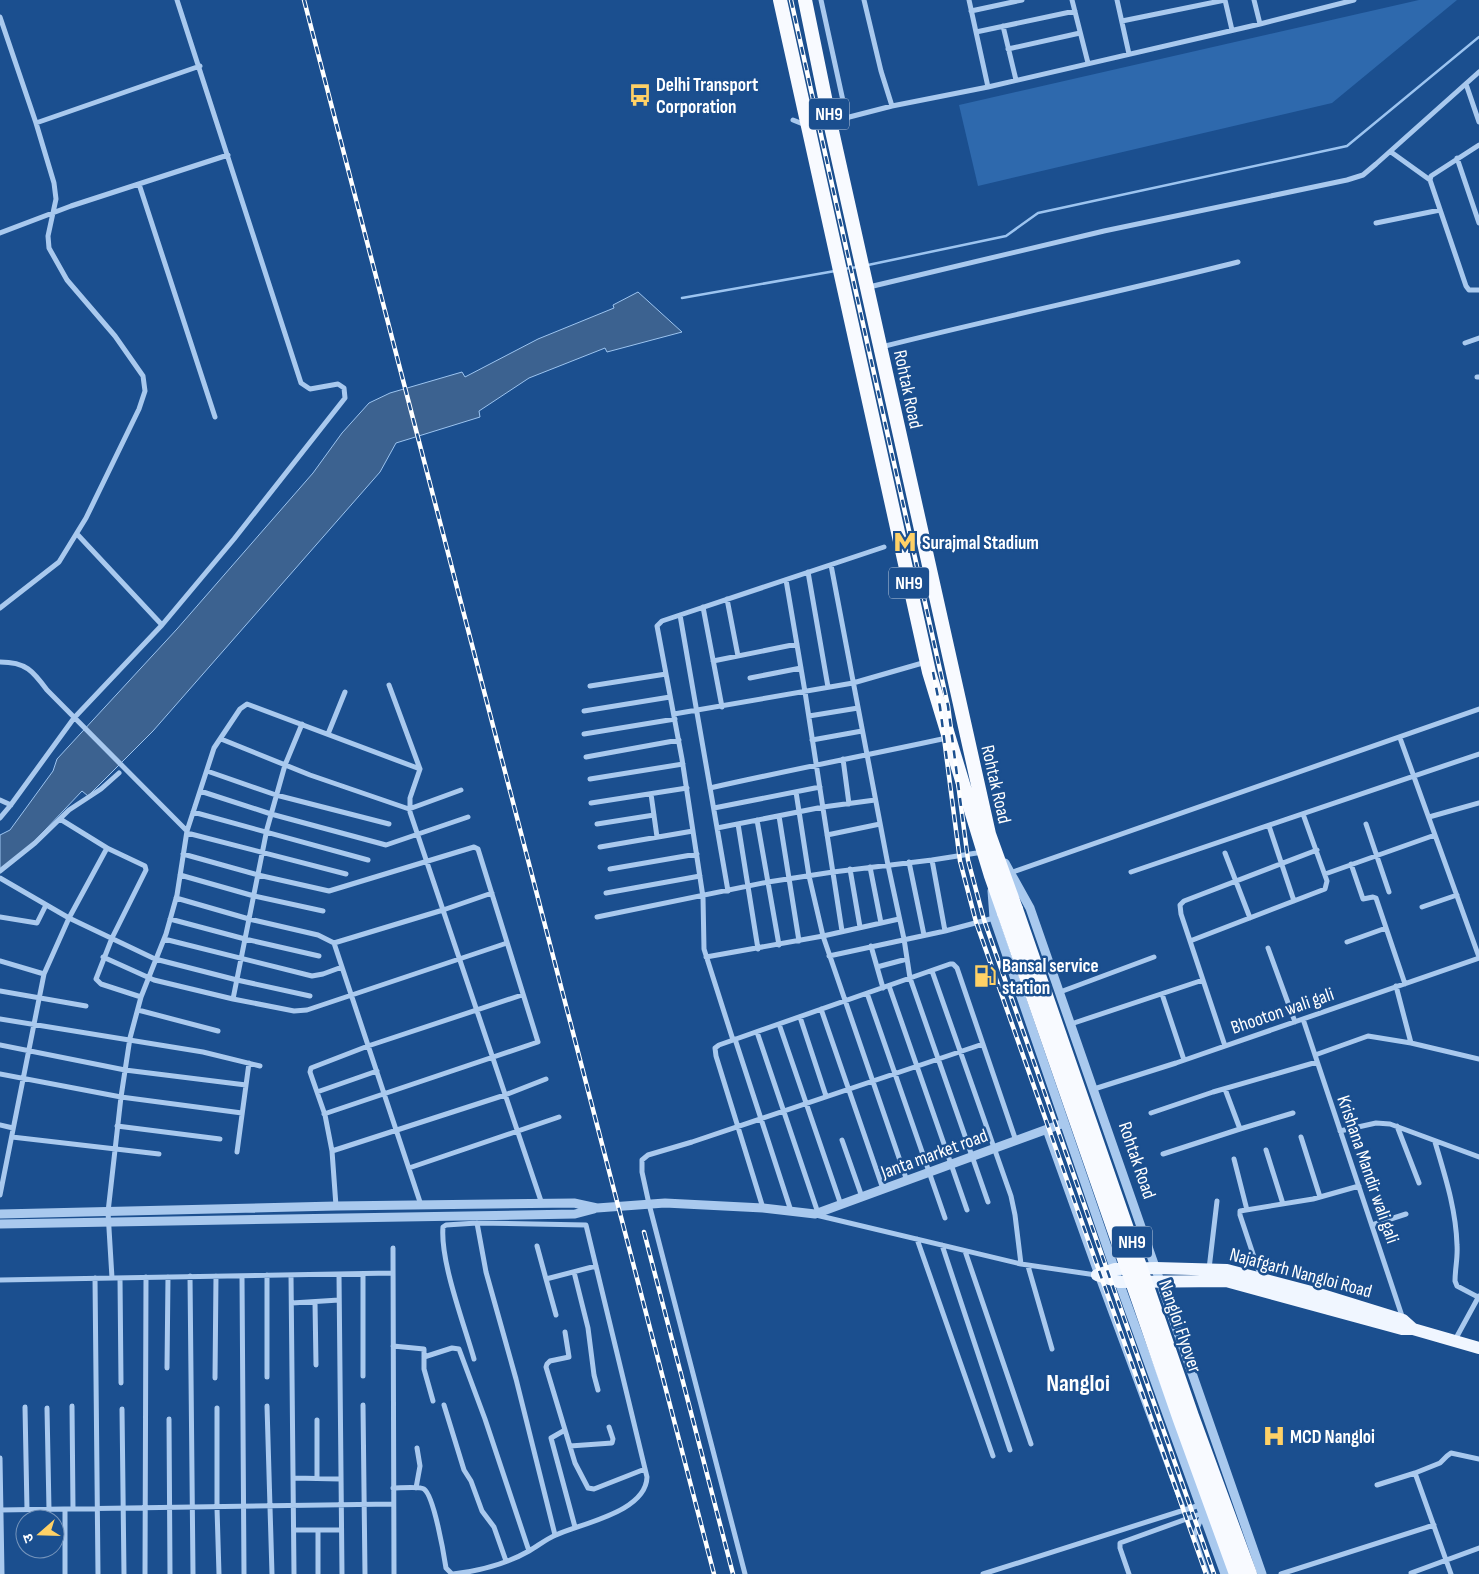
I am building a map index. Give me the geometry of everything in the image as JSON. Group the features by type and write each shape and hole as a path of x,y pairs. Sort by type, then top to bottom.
{"highway":[{"name":"Rohtak Road","path":"780,0 927,662 948,738 991,876"},
{"name":"Rohtak Road","path":"807,0 830,122 989,834"},
{"name":"Nangloi Flyover","path":"989,834 1005,913 1180,1420 1236,1574"},
{"name":"Nangloi Flyover","path":"991,876 1250,1574"}],"main road":[{"name":"Najafgarh Nangloi Road","path":"1097,1275 1115,1269 1228,1270 1320,1294 1406,1326"},
{"path":"1097,1275 1119,1282 1226,1281 1406,1326 1479,1348"}],"street":[{"path":"0,818 76,719 162,625 234,539 345,398 344,388 338,384 310,389 302,383 177,0"},
{"path":"821,0 846,119"},
{"path":"864,0 892,106"},
{"path":"969,0 988,87"},
{"path":"971,11 1022,0"},
{"path":"1072,0 1088,63"},
{"path":"1117,0 1129,54"},
{"path":"1122,21 1225,0 1232,30"},
{"path":"1254,0 1260,24"},
{"path":"794,120 808,126 846,119 892,106 988,87 1260,24 1336,2 1354,0"},
{"path":"976,32 1074,11"},
{"path":"0,17 54,183 56,199 48,236 49,248 67,280 115,336 143,376 145,391 139,409 77,534 58,564 0,608"},
{"path":"1003,26 1016,80"},
{"path":"1008,49 1080,33"},
{"path":"36,123 200,66"},
{"path":"867,283 1348,180 1363,175 1479,72"},
{"path":"1466,84 1479,122"},
{"path":"1430,180 1431,176 1479,145"},
{"path":"1391,152 1430,180 1466,286 1469,290 1479,290"},
{"path":"0,232 71,206 228,155"},
{"path":"1457,158 1479,223"},
{"path":"139,184 215,417"},
{"path":"1376,223 1440,210"},
{"path":"881,347 993,319 1133,289 1238,262"},
{"path":"1465,343 1479,338"},
{"path":"77,534 162,625"},
{"path":"791,1212 704,949 704,897 679,740 657,626 662,621 884,548"},
{"path":"831,565 910,978 988,1202"},
{"path":"808,572 828,688"},
{"path":"786,580 842,932"},
{"path":"727,599 738,656"},
{"path":"703,607 722,707"},
{"path":"680,615 728,891"},
{"path":"713,661 797,644"},
{"path":"0,662 14,663 27,667 34,672 47,690 187,832 262,854 346,874"},
{"path":"584,734 697,711 853,683 927,662"},
{"path":"750,678 801,668"},
{"path":"590,686 666,674"},
{"path":"389,684 420,769 410,798 409,809 542,1204"},
{"path":"328,734 345,692"},
{"path":"584,711 670,697"},
{"path":"112,1278 108,1212 117,1126 129,1041 148,979 170,920 176,898 187,832 214,748 240,709 247,704 420,769"},
{"path":"809,716 858,708"},
{"path":"1010,873 1479,709"},
{"path":"233,1000 266,833 285,765 302,724"},
{"path":"812,740 862,731"},
{"path":"221,738 285,765 409,809 460,790"},
{"path":"710,788 816,764 948,738"},
{"path":"1400,738 1479,958"},
{"path":"586,757 679,740"},
{"path":"1131,872 1479,754"},
{"path":"843,759 849,804"},
{"path":"590,779 683,764"},
{"path":"207,771 276,795 389,824"},
{"path":"0,871 35,843 76,804 101,789 119,773"},
{"path":"714,808 820,787"},
{"path":"591,803 687,788"},
{"path":"200,791 271,814 382,845 390,844 468,817"},
{"path":"796,792 809,876 823,936 907,1181"},
{"path":"651,794 657,837"},
{"path":"0,800 11,805"},
{"path":"717,828 823,807 875,800"},
{"path":"1428,817 1479,802"},
{"path":"193,812 368,860"},
{"path":"1190,941 1324,889 1327,881 1303,814"},
{"path":"597,824 654,815"},
{"path":"780,816 799,941"},
{"path":"60,819 107,848 145,866 146,870 103,957 96,979 98,982 142,997"},
{"path":"757,820 779,945"},
{"path":"738,824 758,949"},
{"path":"827,835 880,824"},
{"path":"1366,824 1389,892"},
{"path":"1268,826 1294,902"},
{"path":"600,847 693,831"},
{"name":"Rohtak Road","path":"989,834 1030,908 1262,1574"},
{"path":"1325,874 1435,836"},
{"path":"183,854 258,875 329,891 426,860 476,847 480,852 522,995 538,1042 324,1114"},
{"path":"0,1194 44,974 69,918 107,848"},
{"path":"1225,1046 1180,905 1184,901 1317,850"},
{"path":"597,917 704,897 768,882 983,852"},
{"path":"1225,852 1250,918"},
{"path":"610,869 697,854"},
{"path":"932,860 945,931"},
{"path":"909,862 924,935"},
{"path":"1351,864 1362,897 1364,899 1375,897 1405,984"},
{"path":"870,867 881,923"},
{"path":"850,870 860,927"},
{"path":"180,875 254,896 323,911"},
{"path":"606,893 700,876"},
{"path":"0,878 69,918 155,959 310,996"},
{"path":"176,898 249,919 318,935 334,943 443,910 492,892"},
{"path":"1422,907 1457,895"},
{"path":"0,917 37,924 46,905"},
{"path":"829,956 945,931 1005,913 1064,1123 1119,1282 1225,1574"},
{"path":"706,957 779,945 900,919"},
{"path":"170,920 319,956"},
{"path":"1347,942 1386,928"},
{"path":"164,940 312,976 342,967"},
{"path":"334,943 421,1205"},
{"path":"103,957 148,979 233,1000 301,1011 507,943"},
{"path":"871,946 877,968 916,1065 967,1210"},
{"path":"1268,948 1294,1022"},
{"path":"1060,992 1154,957"},
{"name":"Bhooton wali gali","path":"1094,1089 1184,1060 1479,958"},
{"path":"877,968 907,959"},
{"path":"0,961 44,974"},
{"path":"763,1208 714,1052 715,1048 718,1045 950,964 955,965 1016,1141"},
{"path":"932,970 1013,1204 1021,1264"},
{"path":"1071,1024 1203,980"},
{"path":"1396,986 1411,1043"},
{"path":"0,991 86,1006"},
{"path":"867,993 896,1072 945,1218"},
{"path":"1162,994 1184,1060"},
{"path":"336,1206 332,1150 324,1114 310,1072 311,1068 368,1046 522,995"},
{"path":"821,1009 883,1190"},
{"path":"138,1010 218,1031"},
{"path":"800,1017 826,1096"},
{"path":"0,1019 203,1052 260,1066"},
{"name":"Krishana Mandir wali gali","path":"1303,1019 1406,1326"},
{"path":"779,1024 841,1205"},
{"path":"757,1032 817,1214"},
{"path":"1315,1055 1368,1036 1411,1043 1479,1059"},
{"path":"744,1574 649,1204 642,1172 642,1160 648,1155 738,1127 848,1088 983,1044"},
{"path":"0,1045 125,1070 246,1085"},
{"path":"1151,1114 1225,1089 1317,1062"},
{"path":"237,1152 249,1063"},
{"path":"317,1092 377,1072"},
{"path":"0,1074 121,1097 242,1113"},
{"path":"332,1150 546,1079"},
{"path":"1225,1089 1240,1130"},
{"path":"1162,1154 1293,1113"},
{"path":"409,1168 559,1117"},
{"name":"Janta market road","path":"817,1214 1064,1123"},
{"path":"1340,1131 1376,1123 1397,1126 1435,1142 1479,1157"},
{"path":"0,1125 14,1128"},
{"path":"117,1126 220,1139"},
{"path":"1397,1126 1419,1183"},
{"path":"1045,1130 1184,1510"},
{"path":"12,1136 159,1154"},
{"path":"1301,1137 1320,1197"},
{"path":"842,1140 862,1197"},
{"path":"1435,1142 1452,1202 1456,1224 1457,1246 1454,1281 1457,1286 1478,1296 1455,1340"},
{"path":"1266,1150 1283,1204"},
{"path":"1234,1159 1247,1210"},
{"path":"1261,1279 1240,1213 1247,1210 1320,1197 1359,1186"},
{"path":"1209,1269 1217,1201"},
{"path":"0,1214 336,1206 574,1203 597,1208 618,1208 649,1204 763,1208 817,1214 1028,1266 1097,1275"},
{"path":"0,1224 575,1214 597,1208"},
{"path":"1372,1225 1406,1214"},
{"path":"477,1223 486,1272 516,1379 555,1535"},
{"path":"393,1488 424,1489 429,1497 446,1568 453,1574 478,1570 506,1561 529,1551 555,1535 610,1514 634,1501 643,1492 647,1485 646,1469 586,1225 477,1223 446,1225 443,1229 450,1273 474,1359"},
{"path":"917,1239 992,1456"},
{"path":"942,1245 1010,1450"},
{"path":"536,1246 556,1315"},
{"path":"393,1248 394,1574"},
{"path":"965,1251 1031,1444"},
{"path":"546,1279 596,1266"},
{"path":"1028,1266 1052,1349"},
{"path":"574,1272 588,1328 594,1375 598,1390"},
{"path":"0,1280 392,1273"},
{"path":"339,1274 342,1574"},
{"path":"363,1274 363,1376"},
{"path":"267,1275 267,1377"},
{"path":"291,1275 294,1574"},
{"path":"190,1276 193,1574"},
{"path":"215,1378 216,1276"},
{"path":"242,1276 244,1574"},
{"path":"145,1574 146,1277"},
{"path":"167,1368 168,1277"},
{"path":"95,1278 98,1574"},
{"path":"120,1278 121,1383"},
{"path":"292,1302 339,1300"},
{"path":"315,1302 316,1365"},
{"path":"565,1332 569,1356 550,1360 546,1367 575,1463 588,1488 591,1489 646,1469"},
{"path":"392,1346 424,1349 425,1374 433,1401"},
{"path":"424,1357 452,1348 459,1349 485,1418 529,1551"},
{"path":"363,1405 365,1574"},
{"path":"444,1405 464,1470 471,1481 482,1511 494,1528 506,1561"},
{"path":"72,1406 74,1509"},
{"path":"267,1406 272,1574"},
{"path":"25,1407 26,1509"},
{"path":"47,1408 49,1509"},
{"path":"217,1408 219,1574"},
{"path":"122,1409 124,1574"},
{"path":"169,1419 170,1574"},
{"path":"317,1420 317,1478"},
{"path":"570,1446 612,1443 613,1439 609,1427"},
{"path":"566,1430 551,1438 575,1528"},
{"path":"416,1488 420,1466 417,1448"},
{"path":"1377,1485 1440,1464 1451,1453 1479,1459"},
{"path":"0,1458 2,1574"},
{"path":"1415,1473 1451,1574"},
{"path":"294,1478 340,1478"},
{"path":"65,1509 393,1504"},
{"path":"983,1574 1184,1510 1202,1509"},
{"path":"1129,1574 1120,1543 1202,1509"},
{"path":"1202,1509 1194,1536 1208,1574"},
{"path":"0,1510 15,1510"},
{"path":"1282,1574 1434,1525"},
{"path":"294,1530 341,1530"},
{"path":"318,1530 318,1574"},
{"path":"1411,1573 1479,1548"},
{"path":"65,1559 65,1574"}],"shaded area":[{"path":"1419,0 1457,0 1332,103 978,186 959,105"},
{"path":"638,292 682,332 607,352 605,348 529,378 479,411 480,417 396,443 380,472 153,731 88,796 82,791 28,848 0,869 0,835 10,830 53,771 57,759 177,629 313,473 342,433 369,403 390,393 462,372 465,377 538,339 614,308 613,305"}],"waterway":[{"path":"868,265 1006,236 1038,213 1347,146 1479,37"},
{"path":"843,269 858,267"},
{"path":"682,298 835,271"}],"railway":[{"path":"304,0 714,1574"},
{"path":"791,0 948,706 968,860 984,920 1214,1574"},
{"path":"933,672 940,707 960,861 976,922 1206,1574"},
{"path":"644,1232 733,1574"}],"place":[{"name":"Delhi Transport Corporation","path":"640,95"},
{"name":"Surajmal Stadium","path":"905,542"},
{"name":"Bansal service station","path":"985,976"},
{"name":"MCD Nangloi","path":"1274,1436"}],"district":[{"name":"Nangloi","path":"1078,1383"}]}
